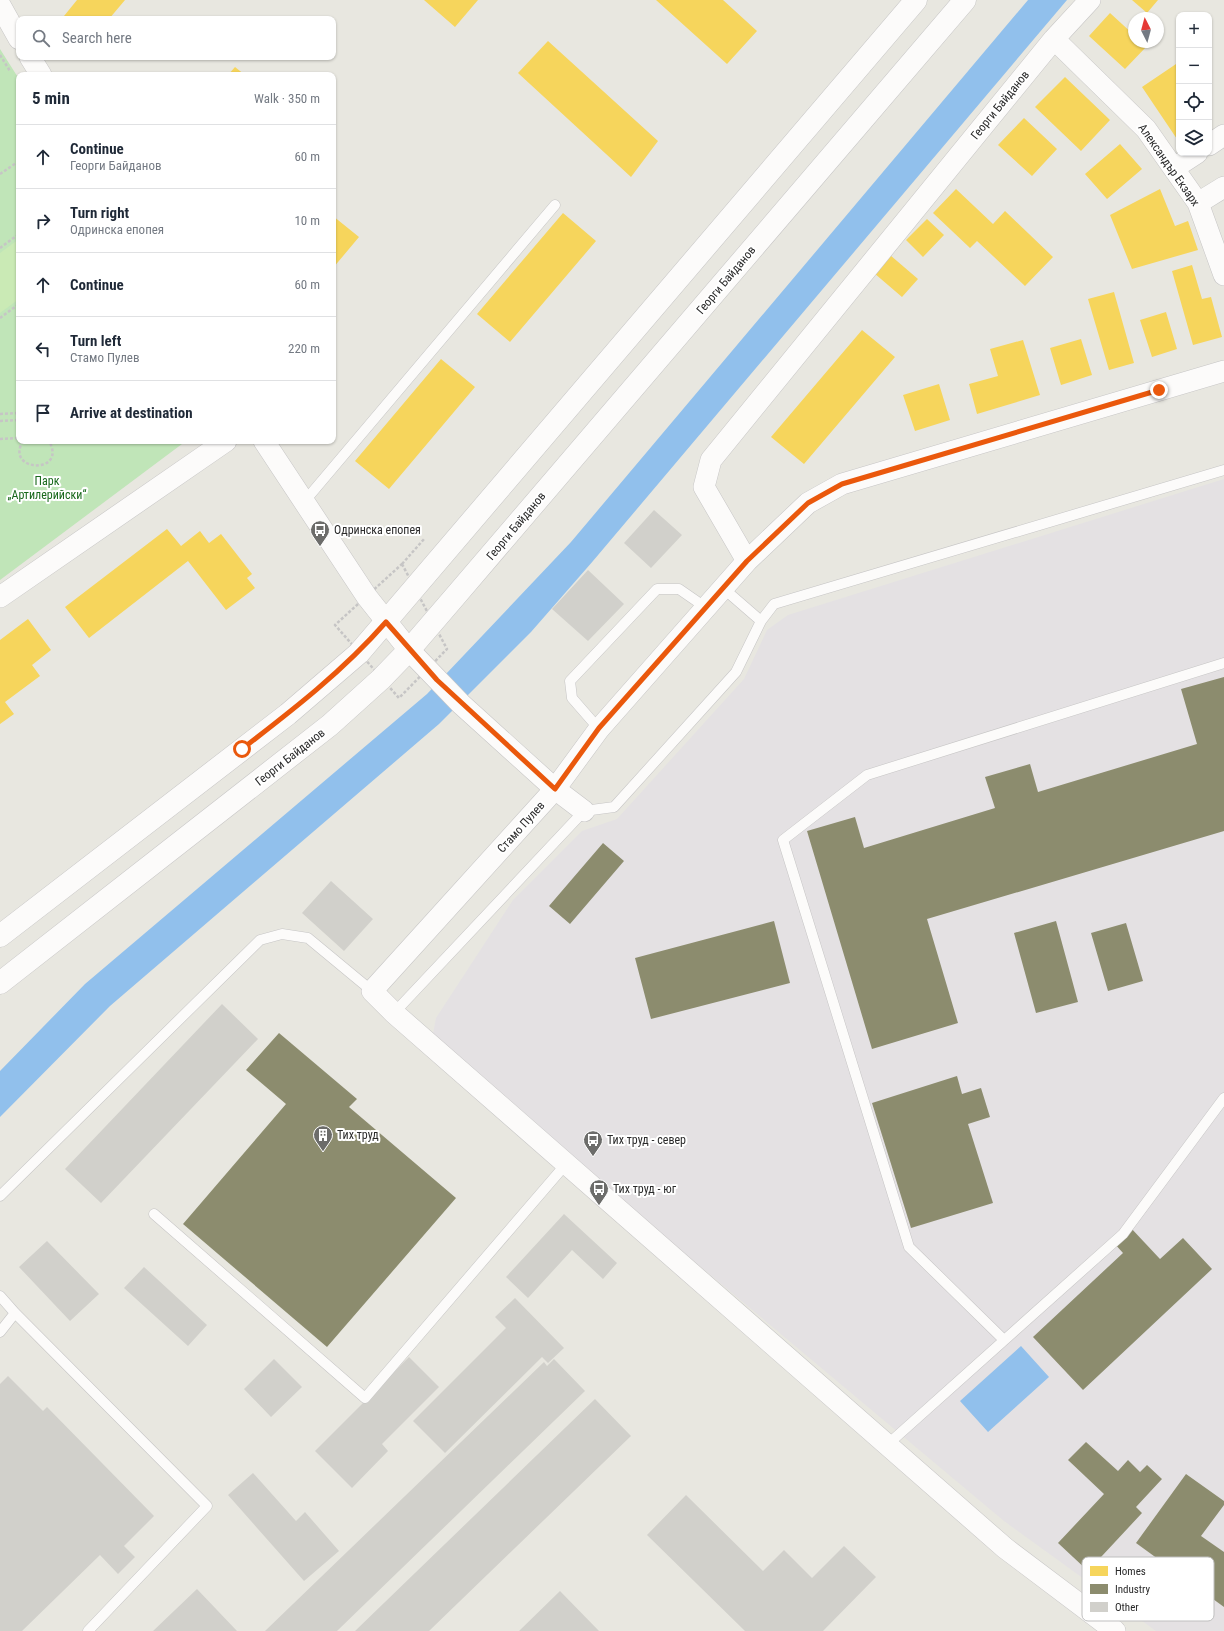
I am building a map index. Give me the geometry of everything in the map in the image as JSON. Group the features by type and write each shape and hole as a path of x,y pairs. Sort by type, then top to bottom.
{"main road":[{"path":"0,936 288,714 359,653 916,0"},
{"name":"Георги Байданов","path":"0,983 330,725 381,679 409,650 965,0"}],"street":[{"name":"Георги Байданов","path":"747,561 704,487 711,460 1054,39 1090,0"},
{"path":"2,11 16,34"},
{"name":"Александър Екзарх","path":"1054,39 1146,130 1174,168 1198,203 1224,274"},
{"path":"32,60 39,72"},
{"path":"1212,143 1224,136"},
{"path":"1174,168 1192,156"},
{"path":"1198,203 1224,187"},
{"name":"Стамо Пулев","path":"372,991 555,789 599,728 705,607 747,561 808,503 842,484 1224,371"},
{"path":"0,597 222,444"},
{"path":"266,444 367,597 409,650 461,704 555,789 584,811"},
{"path":"372,991 394,1013 1005,1548 1082,1606"},
{"path":"1102,1621 1115,1631"}],"lane":[{"path":"304,502 555,205"},
{"path":"394,1013 584,811 614,807 736,672 761,620 774,604 1224,470"},
{"path":"723,588 761,620"},
{"path":"599,728 572,698 570,681 657,589 679,589 705,607"},
{"path":"1004,1340 908,1247 783,840 867,775 1224,663"},
{"path":"0,1196 260,940 282,934 308,938 372,991"},
{"path":"887,1445 1123,1234 1224,1098"},
{"path":"154,1214 365,1398 566,1164"},
{"path":"0,1296 14,1313 207,1506 88,1631"},
{"path":"0,1332 14,1313"}],"path":[{"path":"0,174 16,163"},
{"path":"0,248 16,236"},
{"path":"0,319 16,306"},
{"path":"0,414 16,413"},
{"path":"0,421 16,420"},
{"path":"0,439 16,438"},
{"path":"22,444 20,450 21,456 32,466 39,466 50,459 52,453 50,444"}],"shaded area":[{"path":"1224,479 1224,1631 1156,1631 1142,1621 1214,1621 1214,1557 1082,1557 1082,1577 1004,1521 442,1050 433,1034 436,1018 513,900 582,831 617,819 744,679 767,630 788,615"}],"green space":[{"name":"Парк „Артилерийски“","path":"0,49 16,74 16,444 182,444 0,580"},
{"path":"16,241 16,301 0,313 0,253"}],"water":[{"path":"1028,0 1067,0 593,561 531,632 439,724 110,1006 0,1117 0,1071 85,984 427,694 571,542"},
{"path":"1021,1346 1049,1377 988,1432 960,1401"}],"building: Homes":[{"path":"77,0 125,0 112,16 64,16"},
{"path":"424,0 478,0 455,27"},
{"path":"656,0 723,0 757,31 727,64"},
{"path":"1132,0 1158,0 1148,12 1146,12"},
{"path":"1110,13 1128,30 1128,48 1145,48 1125,69 1089,36"},
{"path":"548,41 658,141 631,177 518,73"},
{"path":"1176,64 1176,138 1142,87"},
{"path":"235,67 241,72 231,72"},
{"path":"1065,77 1110,120 1081,151 1035,107"},
{"path":"1024,118 1057,149 1032,176 998,145"},
{"path":"1120,144 1142,169 1107,199 1085,174"},
{"path":"956,189 993,224 1005,211 1053,257 1025,286 977,241 970,248 933,213"},
{"path":"1160,189 1175,226 1188,221 1198,250 1132,269 1110,215"},
{"path":"563,213 596,241 510,342 477,314"},
{"path":"336,218 359,237 336,264"},
{"path":"927,219 944,235 923,257 906,240"},
{"path":"890,255 918,279 902,297 874,273"},
{"path":"1192,265 1202,299 1211,297 1222,337 1193,345 1172,271"},
{"path":"1114,292 1134,363 1109,370 1088,299"},
{"path":"1166,312 1177,349 1152,357 1140,320"},
{"path":"862,330 895,357 804,464 771,437"},
{"path":"1081,339 1092,375 1061,385 1050,348"},
{"path":"1023,340 1040,395 977,414 969,384 998,376 990,349"},
{"path":"441,359 475,387 389,489 355,461"},
{"path":"939,384 950,420 915,431 903,395"},
{"path":"167,529 181,546 200,531 209,543 221,534 252,574 247,578 255,588 226,610 188,561 89,638 65,607"},
{"path":"28,619 51,650 32,665 40,676 5,702 14,714 0,724 0,640"}],"building: Industry":[{"path":"1224,677 1224,831 927,919 958,1023 872,1049 807,831 855,817 864,848 995,808 985,777 1030,764 1038,792 1197,744 1181,689"},
{"path":"603,843 624,861 570,924 549,906"},
{"path":"774,921 790,983 651,1019 635,958"},
{"path":"1056,921 1078,1002 1036,1013 1014,933"},
{"path":"1126,923 1143,981 1108,991 1091,933"},
{"name":"Тих труд","path":"279,1033 357,1099 349,1107 456,1198 327,1347 183,1224 286,1104 246,1070"},
{"path":"957,1076 962,1094 981,1088 990,1117 968,1124 993,1203 911,1228 872,1103"},
{"path":"1130,1227 1160,1259 1183,1238 1212,1269 1083,1390 1033,1337 1123,1253 1114,1243"},
{"path":"1086,1442 1118,1471 1128,1460 1140,1472 1147,1465 1162,1479 1136,1507 1142,1513 1101,1557 1082,1557 1082,1565 1058,1543 1104,1494 1068,1460"},
{"path":"1186,1474 1224,1501 1224,1505 1201,1536 1224,1552 1224,1607 1214,1600 1214,1557 1155,1557 1136,1543"}],"building: Other":[{"path":"654,510 682,535 651,568 624,543"},
{"path":"588,570 624,604 588,641 552,609"},
{"path":"331,881 373,919 344,951 302,913"},
{"path":"222,1004 258,1039 101,1203 65,1169"},
{"path":"564,1214 617,1263 603,1279 572,1250 528,1298 506,1277"},
{"path":"47,1241 99,1294 70,1321 19,1267"},
{"path":"144,1267 207,1325 188,1346 124,1288"},
{"path":"515,1298 564,1348 548,1363 542,1357 445,1453 413,1421 506,1328 495,1317"},
{"path":"409,1357 439,1387 382,1444 388,1451 352,1488 315,1451"},
{"path":"274,1359 302,1387 271,1417 244,1389"},
{"path":"554,1359 585,1391 337,1631 265,1631 544,1362 547,1366"},
{"path":"8,1376 43,1411 47,1407 154,1516 124,1546 135,1557 118,1574 100,1555 22,1631 0,1631 0,1384"},
{"path":"595,1399 631,1436 429,1631 355,1631"},
{"path":"253,1473 296,1521 305,1512 339,1551 304,1581 228,1495"},
{"path":"686,1495 763,1571 784,1550 812,1578 844,1546 876,1577 823,1631 745,1631 647,1535"},
{"path":"197,1589 237,1631 153,1631"},
{"path":"560,1591 599,1631 519,1631"}],"place":[{"name":"Одринска епопея","path":"320,547"},
{"name":"Тих труд","path":"323,1152"},
{"name":"Тих труд - север","path":"593,1157"},
{"name":"Тих труд - юг","path":"599,1206"}],"route":[{"path":"242,749 288,714 359,653 386,622 409,650 461,704 555,789 599,728 705,607 747,561 808,503 842,484 1159,390"}]}
